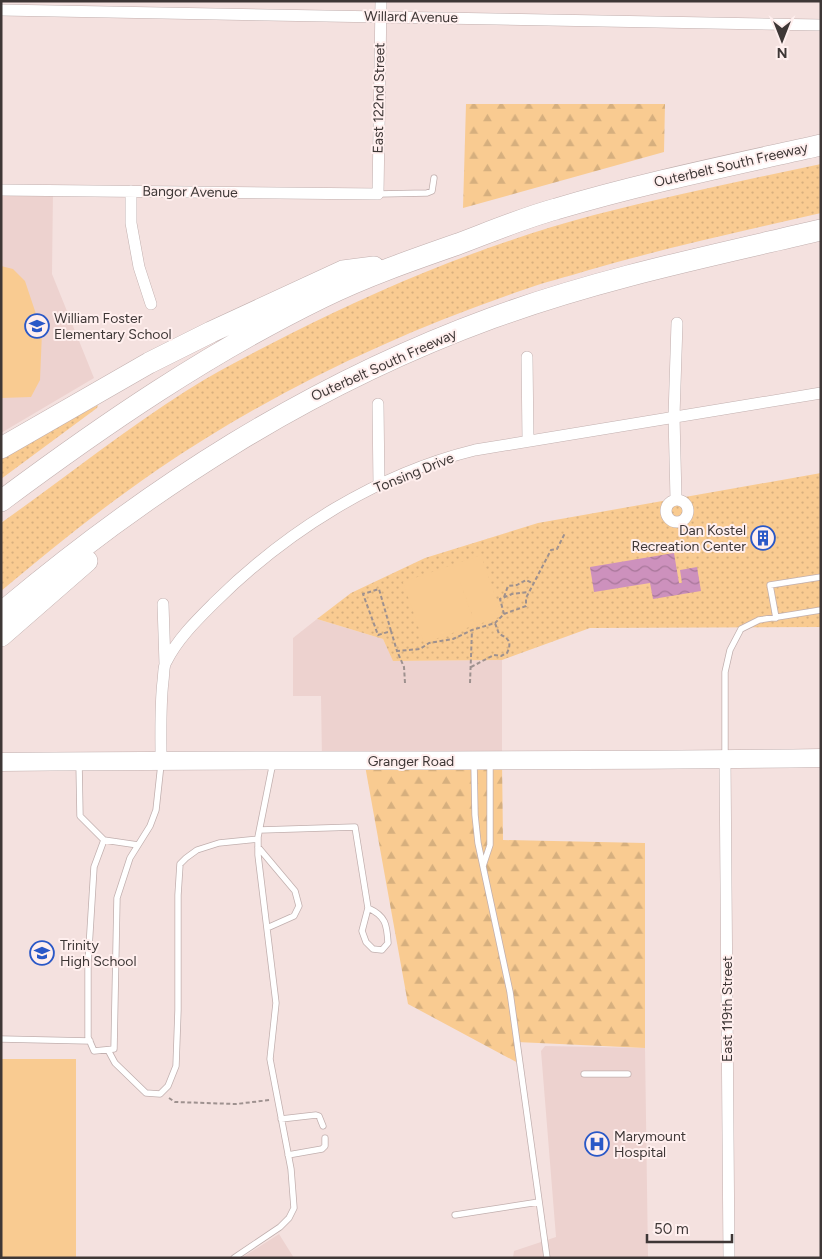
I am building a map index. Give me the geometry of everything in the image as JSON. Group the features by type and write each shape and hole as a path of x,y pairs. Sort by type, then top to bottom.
{"highway":[{"name":"Outerbelt South Freeway","path":"1,501 104,426 175,379 216,354 325,296 409,261 554,209 620,191 821,145"},
{"name":"Outerbelt South Freeway","path":"1,613 86,544 159,491 240,438 357,375 467,328 550,299 624,277 821,230"},
{"path":"1,448 149,363 343,271 409,261"},
{"path":"1,636 91,557 159,491"}],"main road":[{"name":"Granger Road","path":"1,762 821,758"}],"street":[{"name":"East 122nd Street","path":"378,194 381,1"},
{"name":"Willard Avenue","path":"1,10 821,25"},
{"name":"Bangor Avenue","path":"1,190 378,194"},
{"path":"131,192 131,223 139,267 151,304"},
{"path":"676,323 674,416 676,499"},
{"path":"527,357 528,440"},
{"name":"Tonsing Drive","path":"161,760 161,701 165,664 193,624 228,590 275,550 325,514 423,466 462,453 528,440 821,393"},
{"path":"378,404 379,486"},
{"path":"162,604 165,664"},
{"name":"East 119th Street","path":"726,759 729,1258"}],"lane":[{"path":"378,194 432,192 434,178"},
{"path":"776,618 770,586 821,577"},
{"path":"726,759 726,672 730,650 741,629 759,620 821,610"},
{"path":"104,840 94,867 88,964 88,1037 94,1051 114,1049 117,898 130,858 150,826 156,810 161,760"},
{"path":"234,1258 280,1227 289,1218 294,1208 288,1155 270,1059 276,1004 258,848 258,839 274,760"},
{"path":"79,761 80,816 104,840 138,845"},
{"path":"482,761 490,845 482,868"},
{"path":"482,761 475,815 482,868 510,992 546,1258"},
{"path":"260,830 355,827 368,908 362,931 366,942 373,948 382,950 388,943 385,922 378,913 368,908"},
{"path":"108,1050 115,1063 146,1093 161,1093 168,1086 176,1066 180,864 197,850 219,844 258,839"},
{"path":"258,848 295,890 299,906 294,916 267,928"},
{"path":"1,1039 90,1041"},
{"path":"584,1074 628,1074"},
{"path":"281,1119 316,1114 319,1116 323,1126"},
{"path":"288,1155 322,1149 325,1146 325,1138"},
{"path":"455,1215 539,1202"}],"path":[{"path":"397,651 420,649 429,644 453,639 472,630 495,623 504,614 526,606 526,598 551,550 557,549 565,533"},
{"path":"504,597 508,586 517,586 526,580 534,584"},
{"path":"391,631 378,635 363,594 378,590 391,631 397,651 404,667 404,683"},
{"path":"504,614 500,598 529,592"},
{"path":"471,666 494,655 501,656 507,653 510,648 508,639 499,634 495,623"},
{"path":"470,683 472,630"},
{"path":"161,1093 175,1102 190,1103 236,1104 278,1099"}],"shaded area":[{"name":"William Foster Elementary School","path":"1,190 53,190 52,274 94,378 1,433"},
{"path":"317,619 383,639 394,661 502,660 502,761 322,760 321,696 293,696 293,638"},
{"name":"Marymount Hospital","path":"545,1046 645,1048 648,1258 513,1258 514,1251 556,1237 541,1051"},
{"path":"279,1234 294,1258 242,1258 243,1257"}],"green space":[{"path":"466,104 665,104 664,152 463,208"},
{"path":"821,164 821,213 646,254 531,287 475,307 380,346 288,391 200,442 157,470 78,529 1,591 1,523 162,407 250,354 401,282 477,252 555,226 707,188"},
{"path":"1,266 13,269 25,281 42,332 40,380 31,397 1,398"},
{"path":"98,405 97,408 1,479 1,456"},
{"path":"821,473 821,627 590,628 502,660 393,661 383,639 317,619 351,593 425,558 538,523"},
{"path":"481,555 502,616 476,625 460,581 475,625 424,643 403,582"},
{"path":"364,760 502,761 503,840 645,843 645,1048 517,1042 520,1064 408,1004"},
{"path":"1,1059 76,1059 76,1258 1,1258"}],"water":[{"path":"674,553 679,583 682,583 680,570 697,567 701,591 653,599 650,583 594,592 590,567"}],"place":[{"name":"William Foster Elementary School","path":"37,326"},
{"name":"Dan Kostel Recreation Center","path":"763,538"},
{"name":"Trinity High School","path":"42,953"},
{"name":"Marymount Hospital","path":"597,1144"}]}
